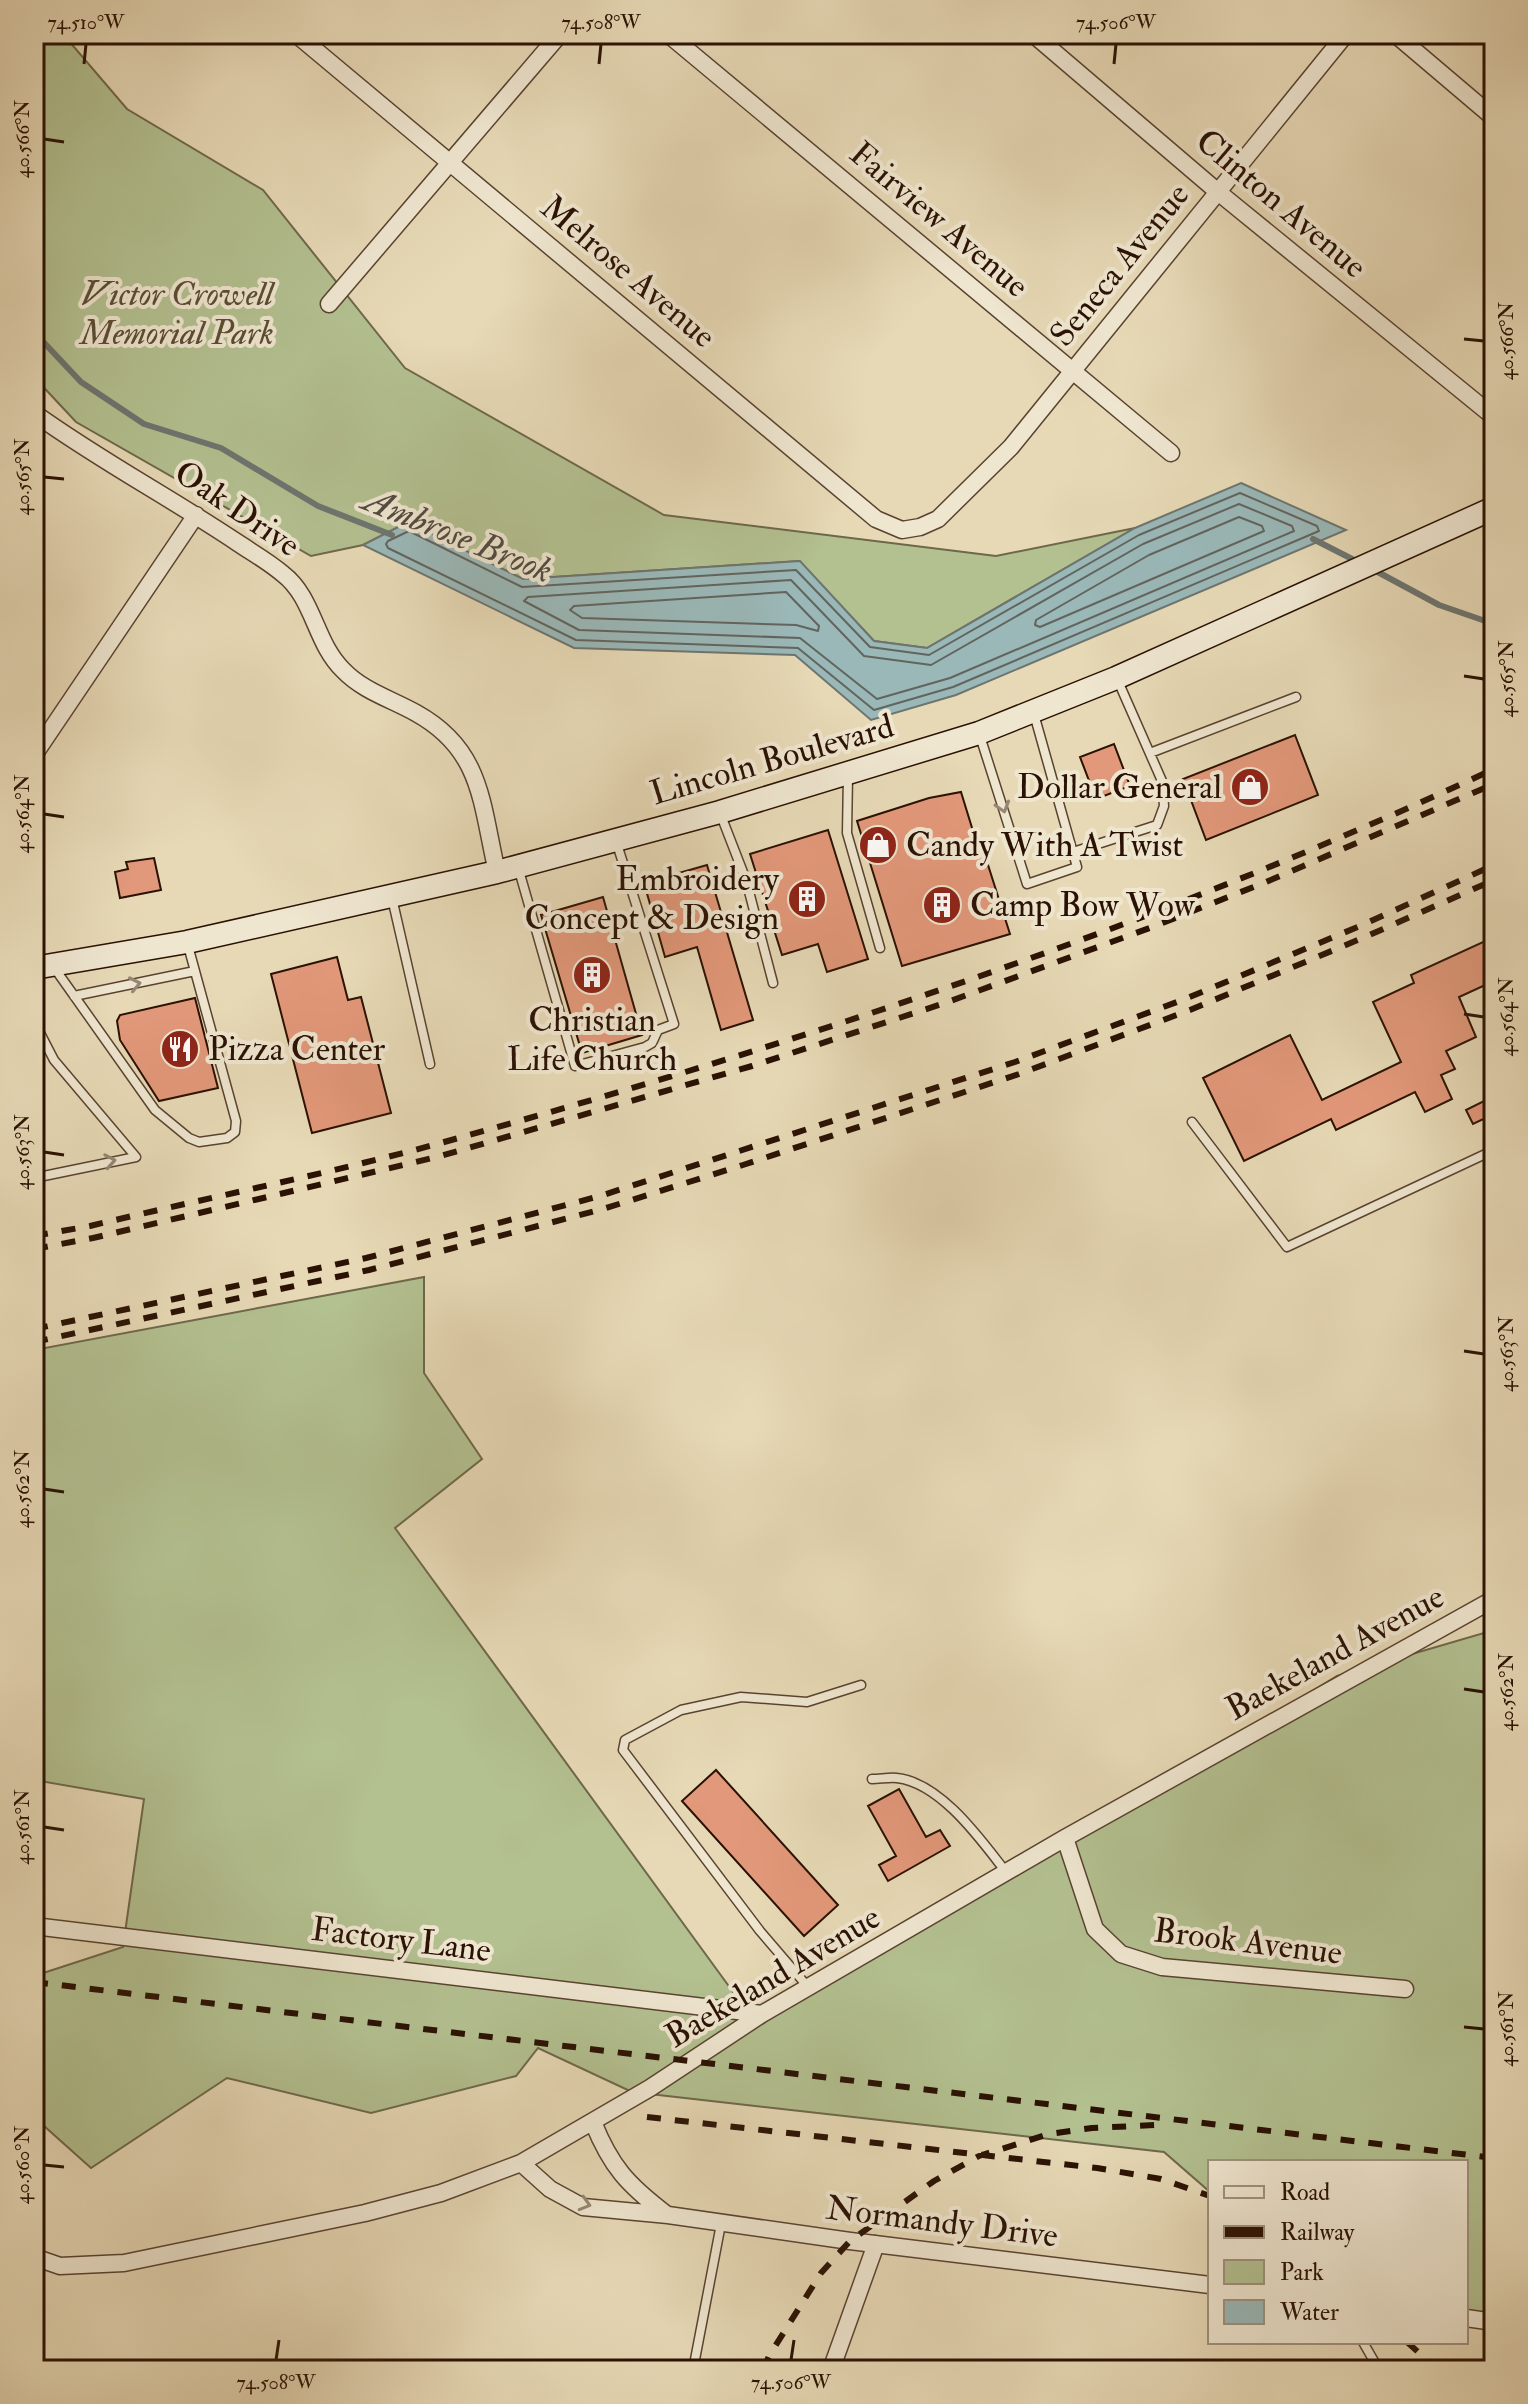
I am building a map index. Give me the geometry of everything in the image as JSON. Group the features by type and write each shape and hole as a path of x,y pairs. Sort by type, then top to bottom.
{"main road":[{"name":"Lincoln Boulevard","path":"43,966 187,942 507,869 720,812 979,733 1116,678 1494,508"}],"street":[{"name":"Melrose Avenue","path":"296,34 876,519 902,530 931,523"},
{"path":"329,304 560,34"},
{"name":"Fairview Avenue","path":"668,34 1171,453"},
{"name":"Clinton Avenue","path":"1033,34 1218,192 1494,417"},
{"name":"Seneca Avenue","path":"931,523 1011,447 1346,34"},
{"path":"1395,34 1494,118"},
{"name":"Oak Drive","path":"34,413 196,515 283,574 298,588 320,638 342,670 380,695 436,724 466,757 507,869"},
{"path":"34,755 196,515"},
{"name":"Baekeland Avenue","path":"34,2257 60,2266 124,2263 365,2213 441,2193 521,2163 650,2088 762,2014 1065,1838 1494,1599"},
{"name":"Brook Avenue","path":"1065,1838 1095,1929 1121,1954 1162,1967 1405,1989"},
{"name":"Factory Lane","path":"34,1926 762,2014"},
{"name":"Normandy Drive","path":"593,2122 606,2154 634,2189 668,2215"},
{"name":"Normandy Drive","path":"521,2163 550,2189 583,2207 668,2215 1208,2285"},
{"path":"831,2370 876,2244"},
{"path":"1468,2318 1494,2322"}],"lane":[{"path":"1073,852 1157,825 1164,806 1162,781 1116,678"},
{"path":"1150,753 1296,697"},
{"path":"979,733 1027,884 1077,867 1033,712"},
{"path":"848,774 847,833 880,948"},
{"path":"720,812 746,880 773,983"},
{"path":"507,869 535,925 575,1066 645,1047 652,1043 658,1030 674,1024 615,840"},
{"path":"391,897 430,1064"},
{"path":"43,966 74,996 155,1110 189,1138 199,1142 227,1138 235,1132 236,1121 187,942"},
{"path":"74,996 195,971"},
{"path":"34,1028 39,1031 54,1060 136,1157 34,1178"},
{"path":"1192,1122 1287,1247 1494,1150"},
{"path":"808,1988 760,1931 623,1750 625,1740 681,1710 741,1697 807,1702 861,1685"},
{"path":"872,1779 897,1777 916,1783 933,1794 962,1817 1006,1873"},
{"path":"693,2370 721,2224"},
{"path":"1364,2344 1379,2370"}],"green space":[{"name":"Victor Crowell Memorial Park","path":"34,34 63,34 127,109 263,190 405,368 664,515 996,556 1135,528 927,648 874,641 799,561 523,579 408,522 363,545 311,556 76,422 34,377"},
{"path":"424,1277 424,1373 482,1459 395,1528 755,2022 1017,1873 1337,1676 1494,1630 1494,2323 1468,2319 1468,2160 1208,2160 1208,2190 1164,2152 632,2092 538,2048 516,2076 371,2113 227,2078 91,2168 34,2117 34,1976 123,1947 144,1799 34,1780 34,1686 40,1638 43,1551 34,1540 34,1350"}],"water":[{"path":"1241,483 1346,530 956,695 871,720 795,655 574,648 363,545 408,522 523,579 800,561 874,641 927,648 1135,528"}],"building":[{"name":"Dollar General","path":"1295,735 1318,795 1206,840 1183,779"},
{"path":"1114,744 1130,786 1096,799 1080,757"},
{"name":"Camp Bow Wow","path":"961,792 1010,934 902,966 857,821 929,798"},
{"name":"Embroidery Concept & Design","path":"828,830 868,959 827,972 818,944 782,955 750,854"},
{"path":"154,858 161,890 120,898 115,872 128,869 126,862"},
{"path":"707,865 753,1020 721,1030 697,947 665,957 644,883"},
{"name":"Christian Life Church","path":"603,897 642,1035 582,1053 541,915"},
{"path":"1494,937 1494,981 1459,997 1476,1037 1446,1051 1455,1069 1441,1075 1452,1099 1425,1112 1415,1092 1336,1130 1331,1119 1244,1161 1203,1078 1290,1035 1322,1100 1401,1062 1373,1002 1414,983 1411,975"},
{"path":"337,957 348,1000 361,997 391,1113 312,1133 271,974"},
{"path":"195,998 218,1088 159,1101 120,1040 117,1021 120,1015"},
{"path":"1494,1096 1494,1114 1473,1124 1466,1110"},
{"path":"716,1770 838,1905 804,1936 682,1801"},
{"path":"899,1789 926,1837 940,1830 950,1846 888,1881 879,1865 896,1856 868,1806"}],"waterway":[{"name":"Ambrose Brook","path":"34,173 38,200 34,311"},
{"name":"Ambrose Brook","path":"34,332 81,382 144,424 221,448 318,506 392,535"},
{"name":"Ambrose Brook","path":"1313,539 1360,563"},
{"name":"Ambrose Brook","path":"1374,570 1439,605 1494,624"}],"railway":[{"path":"34,1236 90,1226 437,1144 841,1023 1106,931 1237,880 1494,769"},
{"path":"34,1249 93,1238 437,1157 752,1066 945,1003 1155,926 1494,784"},
{"path":"34,1329 366,1258 600,1196 1015,1062 1185,999 1360,926 1494,865"},
{"path":"34,1342 369,1270 603,1209 743,1165 1019,1074 1190,1010 1494,880"},
{"path":"34,1982 1494,2158"},
{"path":"647,2117 1097,2168 1161,2179 1208,2195"},
{"path":"763,2370 821,2273 850,2241 934,2181 979,2156 1049,2134 1156,2125"},
{"path":"1409,2344 1438,2370"}],"place":[{"name":"Dollar General","path":"1250,787"},
{"name":"Candy With A Twist","path":"878,845"},
{"name":"Embroidery Concept & Design","path":"807,899"},
{"name":"Camp Bow Wow","path":"942,905"},
{"name":"Christian Life Church","path":"592,975"},
{"name":"Pizza Center","path":"180,1049"}]}
